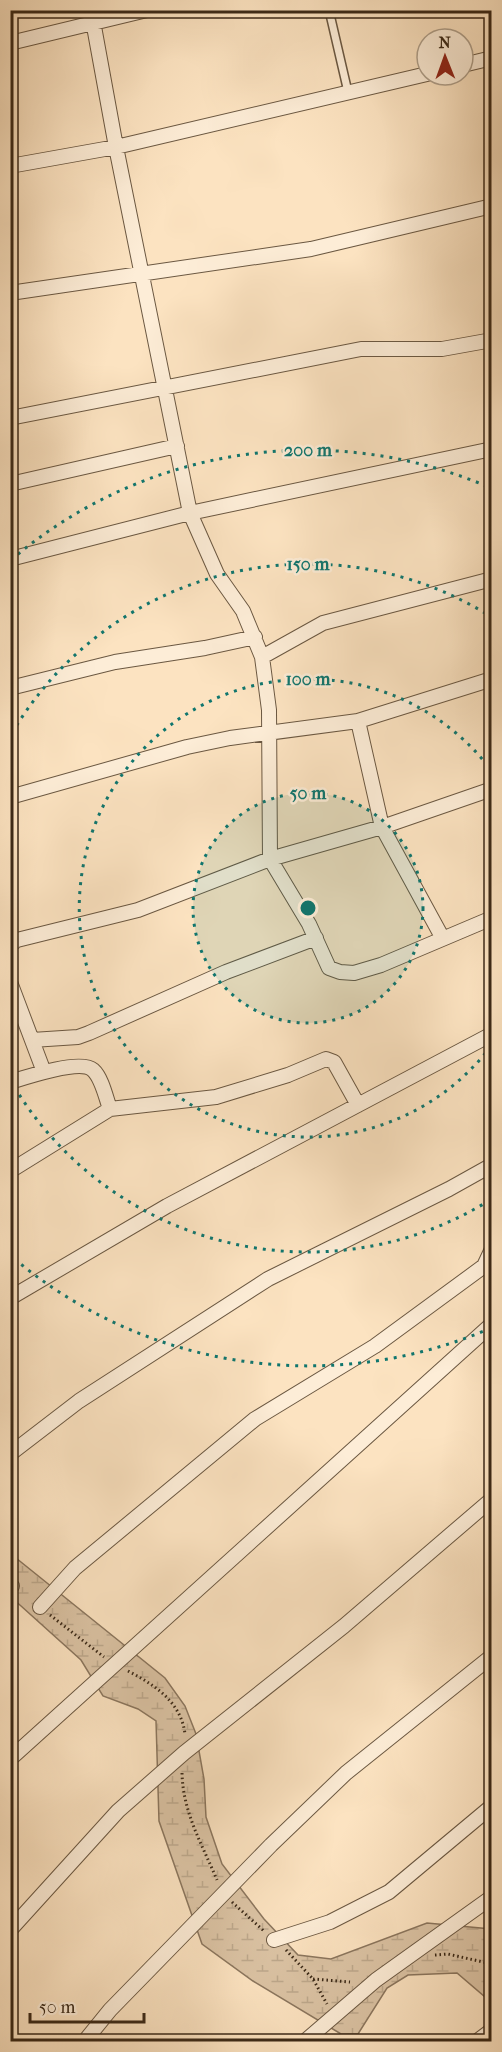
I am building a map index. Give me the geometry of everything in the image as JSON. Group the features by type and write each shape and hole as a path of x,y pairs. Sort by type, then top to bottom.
{"street":[{"path":"91,10 116,147 190,513 217,574 243,611 262,657 267,683 270,859 316,938 329,968 340,972 354,973 381,965 442,937 492,918"},
{"path":"10,43 94,25 147,10"},
{"path":"475,62 492,58"},
{"path":"10,166 116,147 415,77"},
{"path":"10,293 311,249 492,206"},
{"path":"10,418 361,349 442,349 492,340"},
{"path":"10,484 177,446"},
{"path":"10,559 190,513 492,449"},
{"path":"262,657 323,623 492,579"},
{"path":"10,688 115,662 205,648 255,637"},
{"path":"10,797 187,747 358,721 492,680"},
{"path":"358,721 382,827 442,937"},
{"path":"10,945 17,940 138,910 270,859 382,827 492,789"},
{"path":"32,1040 89,1033 226,972 316,938"},
{"path":"10,982 44,1072"},
{"path":"10,1298 167,1206 492,1034"},
{"path":"10,1171 110,1109 216,1097 246,1089 330,1059 358,1106"},
{"path":"10,1082 44,1072 85,1065 97,1076 110,1109"},
{"path":"10,1454 79,1401 268,1279 449,1190 492,1165"},
{"path":"40,1607 75,1568 255,1419 375,1346 488,1270 492,1249"},
{"path":"10,1759 492,1324"},
{"path":"10,1930 118,1811 184,1753 344,1626 492,1499"},
{"path":"84,2042 110,2010 271,1845 346,1773 492,1656"},
{"path":"274,1940 330,1922 389,1892 492,1806"},
{"path":"304,2042 376,1980 492,1897"},
{"path":"476,2042 492,2030"}],"lane":[{"path":"329,10 348,92"}],"path":[{"path":"40,1607 114,1664 161,1691 178,1709 183,1721 183,1795 190,1824 224,1895 313,1979 333,2015"}],"green space":[{"path":"11,1554 165,1678 185,1706 196,1734 204,1779 206,1817 222,1864 264,1919 298,1955 331,1959 427,1923 491,1929 491,2002 457,1973 408,1975 387,1988 358,2034 341,2034 253,1981 202,1944 159,1821 156,1721 138,1709 103,1696 81,1660 11,1597"}]}
